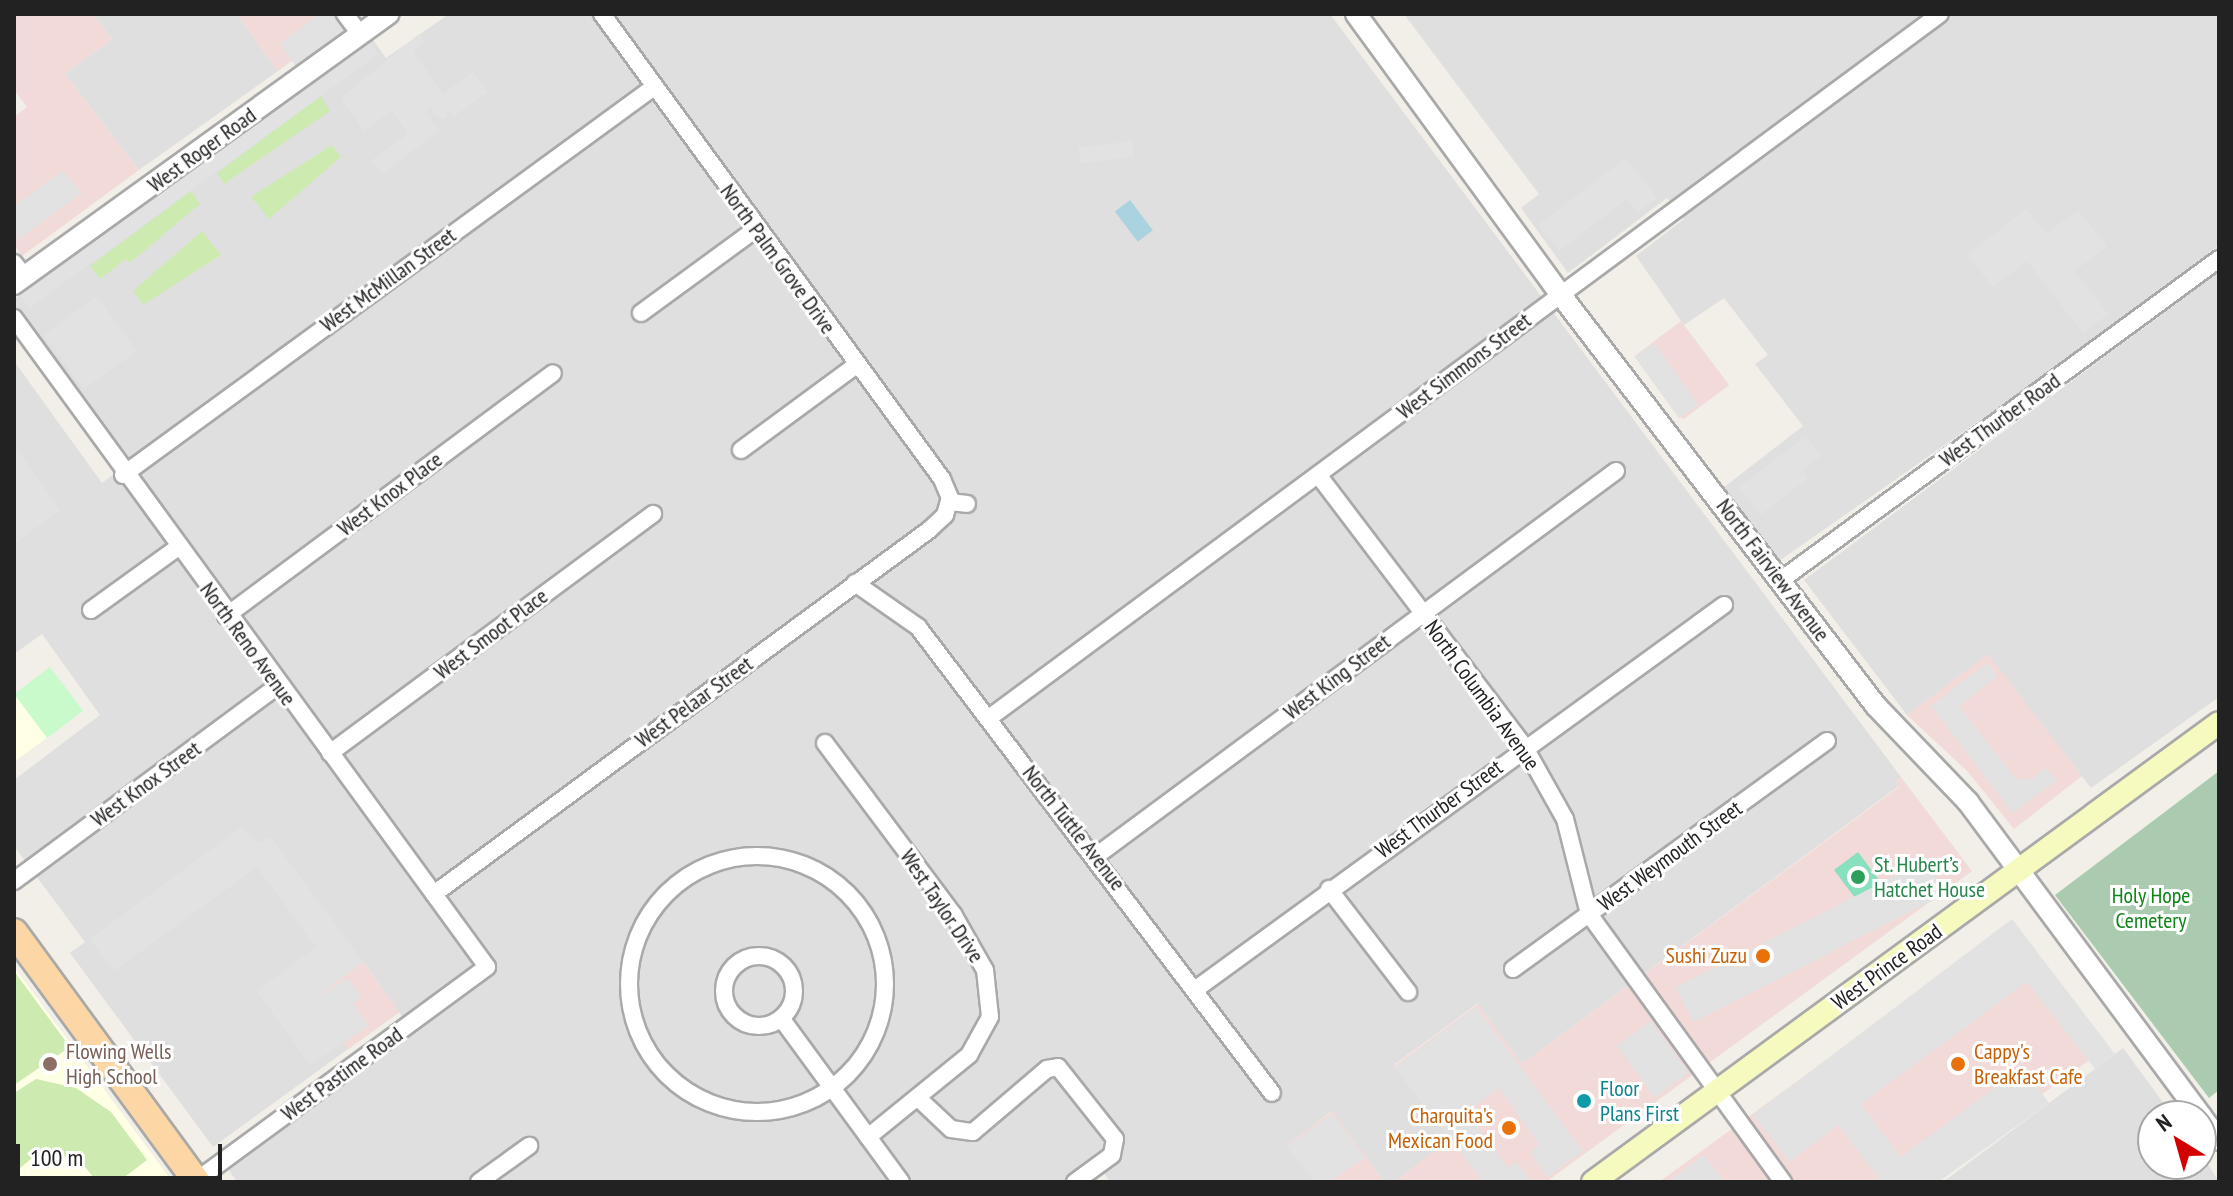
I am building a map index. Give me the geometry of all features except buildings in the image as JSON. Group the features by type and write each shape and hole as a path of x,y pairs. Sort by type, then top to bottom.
{"main road":[{"name":"West Prince Road","path":"1593,1182 2219,723"},
{"path":"14,932 197,1182"}],"street":[{"path":"345,14 360,34"},
{"name":"West Roger Road","path":"17,275 389,14"},
{"name":"North Palm Grove Drive","path":"602,14 855,366 942,479 949,503"},
{"name":"North Fairview Avenue","path":"1356,14 1560,294 1876,706 1968,802 2189,1100"},
{"name":"West Simmons Street","path":"989,718 1940,14"},
{"name":"West McMillan Street","path":"123,475 654,87"},
{"path":"641,313 757,228"},
{"name":"West Thurber Road","path":"1781,580 2219,259"},
{"name":"North Reno Avenue","path":"14,318 123,475 487,967"},
{"path":"741,450 855,366"},
{"name":"West Knox Place","path":"226,616 553,373"},
{"name":"West King Street","path":"1096,856 1616,471"},
{"name":"North Columbia Avenue","path":"1319,476 1524,746 1565,819 1589,914 1783,1182"},
{"path":"949,503 967,504"},
{"name":"West Pelaar Street","path":"434,894 939,522 949,503"},
{"name":"West Smoot Place","path":"330,753 653,514"},
{"path":"91,610 177,548"},
{"name":"North Tuttle Avenue","path":"855,583 918,627 1096,856 1272,1093"},
{"name":"West Thurber Street","path":"1196,989 1524,746 1724,605"},
{"name":"West Knox Street","path":"14,881 278,686"},
{"name":"West Weymouth Street","path":"1513,969 1827,741"},
{"name":"West Taylor Drive","path":"825,743 953,914 985,970 990,1017 969,1055 868,1137"},
{"path":"747,856 784,859 824,875 850,897 873,930 885,961 886,987 880,1025 861,1059 833,1088 773,1111 736,1110 700,1099 654,1061 636,1029 628,971 644,921 673,887 706,866 747,856"},
{"path":"1329,889 1408,992"},
{"path":"761,956 788,970 793,1001 781,1018 752,1025 728,1007 724,987 740,961 761,956"},
{"name":"West Pastime Road","path":"197,1182 487,967"},
{"path":"781,1018 901,1182"},
{"path":"918,1098 951,1129 973,1132 1047,1069 1058,1067 1115,1139 1112,1155 1075,1182"},
{"path":"479,1182 529,1146"}],"shaded area":[{"path":"14,14 93,14 112,39 65,74 139,170 22,256 14,245 14,117 27,107 14,90"},
{"path":"93,14 237,14 278,71 139,170 65,74 112,39"},
{"path":"237,14 356,14 278,71"},
{"path":"319,14 334,14 347,32 297,68 280,44"},
{"path":"449,14 1330,14 1901,777 1896,781 1899,786 1522,1064 1477,1004 1394,1065 1450,1139 1395,1182 1384,1182 1332,1111 1287,1145 1315,1182 1110,1182 1104,1173 1092,1182 237,1182 228,1169 413,1032 364,963 313,1000 348,1049 213,1147 70,953 85,942 14,846 14,780 100,715 42,634 14,654 14,361 102,483 130,462 14,306 14,299 371,37 386,58"},
{"path":"1404,14 2219,14 2219,245 2052,370 1779,561 1723,488 1803,426 1755,364 1768,355 1724,298 1684,325 1636,256 1684,219 1667,198 1568,273 1521,208 1539,194"},
{"path":"419,34 425,42 413,52 443,94 473,72 488,92 453,117 447,109 446,118 434,116 431,108 426,111 439,131 382,174 372,160 408,134 392,111 364,131 341,98"},
{"path":"367,39 378,54 29,308 18,292"},
{"path":"1132,141 1134,157 1080,163 1078,148"},
{"path":"1626,158 1657,198 1638,212 1627,199 1559,251 1538,225"},
{"path":"63,171 82,193 17,241 14,206"},
{"path":"2026,209 2046,234 2078,210 2107,246 2075,271 2108,314 2083,333 2027,261 1993,287 1967,255"},
{"path":"2219,272 2219,697 2091,788 1988,655 1907,715 1804,580"},
{"path":"97,296 137,351 84,390 44,335"},
{"path":"1681,321 1729,385 1683,420 1635,356"},
{"path":"1654,343 1699,404 1679,419 1635,357"},
{"path":"1806,436 1821,456 1802,470 1808,478 1760,515 1739,487"},
{"path":"14,445 60,510 14,544"},
{"path":"1988,654 2082,776 2014,829 1967,771 1907,715"},
{"path":"1987,663 1997,677 1959,706 2016,779 2032,779 2046,768 2057,780 2013,813 1931,706"},
{"path":"14,694 83,711 14,762"},
{"path":"1901,777 1972,871 1546,1182 1395,1182 1450,1139 1394,1066 1478,1004 1522,1064 1899,787 1896,781"},
{"path":"240,828 260,843 270,836 363,962 313,1000 348,978 362,997 353,1004 369,1026 310,1065 257,991 316,947 257,867 114,971 90,939"},
{"path":"1928,859 1946,894 1694,1022 1676,987"},
{"path":"2012,919 2115,1054 2095,1069 2027,982 1861,1104 1901,1157 2023,1067 2049,1103 1938,1182 1882,1182 1838,1125 1790,1162 1753,1115"},
{"path":"2002,932 2106,1048 1921,1182 1659,1182"},
{"path":"363,962 399,1012 348,1050 311,1000"},
{"name":"Flowing Wells High School","path":"14,967 157,1161 173,1182 14,1182"},
{"path":"1476,1007 1583,1151 1548,1177 1530,1153 1539,1144 1499,1088 1467,1112 1508,1168 1517,1162 1532,1182 1483,1182 1395,1067"},
{"path":"1651,1021 1689,1073 1655,1097 1617,1046"},
{"path":"2123,1048 2161,1100 2137,1100 2137,1180 2217,1179 2219,1182 1943,1182"},
{"path":"1333,1111 1384,1182 1315,1182 1286,1145"},
{"path":"1333,1114 1365,1158 1329,1182 1315,1182 1287,1146"},
{"path":"1704,1155 1725,1182 1674,1182 1672,1179"}],"green space":[{"path":"321,96 330,111 224,184 217,173"},
{"path":"332,145 341,157 269,219 251,197"},
{"path":"191,191 200,204 130,263 126,259 100,279 90,266"},
{"path":"202,231 221,255 143,305 133,291"},
{"path":"50,667 83,711 47,738 14,694"},
{"name":"Holy Hope Cemetery","path":"2219,771 2219,1090 2209,1098 2055,895"},
{"name":"St. Hubert’s Hatchet House","path":"1858,852 1883,885 1859,903 1834,870"},
{"path":"14,971 70,1047 14,1085"},
{"path":"36,1079 76,1088 111,1112 147,1160 118,1182 97,1182 82,1163 55,1153 32,1158 14,1173 14,1093"}],"water":[{"path":"1130,200 1153,230 1138,242 1115,211"}],"place":[{"name":"St. Hubert’s Hatchet House","path":"1858,877"},
{"name":"Sushi Zuzu","path":"1763,956"},
{"name":"Flowing Wells High School","path":"50,1064"},
{"name":"Cappy's Breakfast Cafe","path":"1958,1064"},
{"name":"Floor Plans First","path":"1584,1101"},
{"name":"Charquita's Mexican Food","path":"1509,1128"}]}
